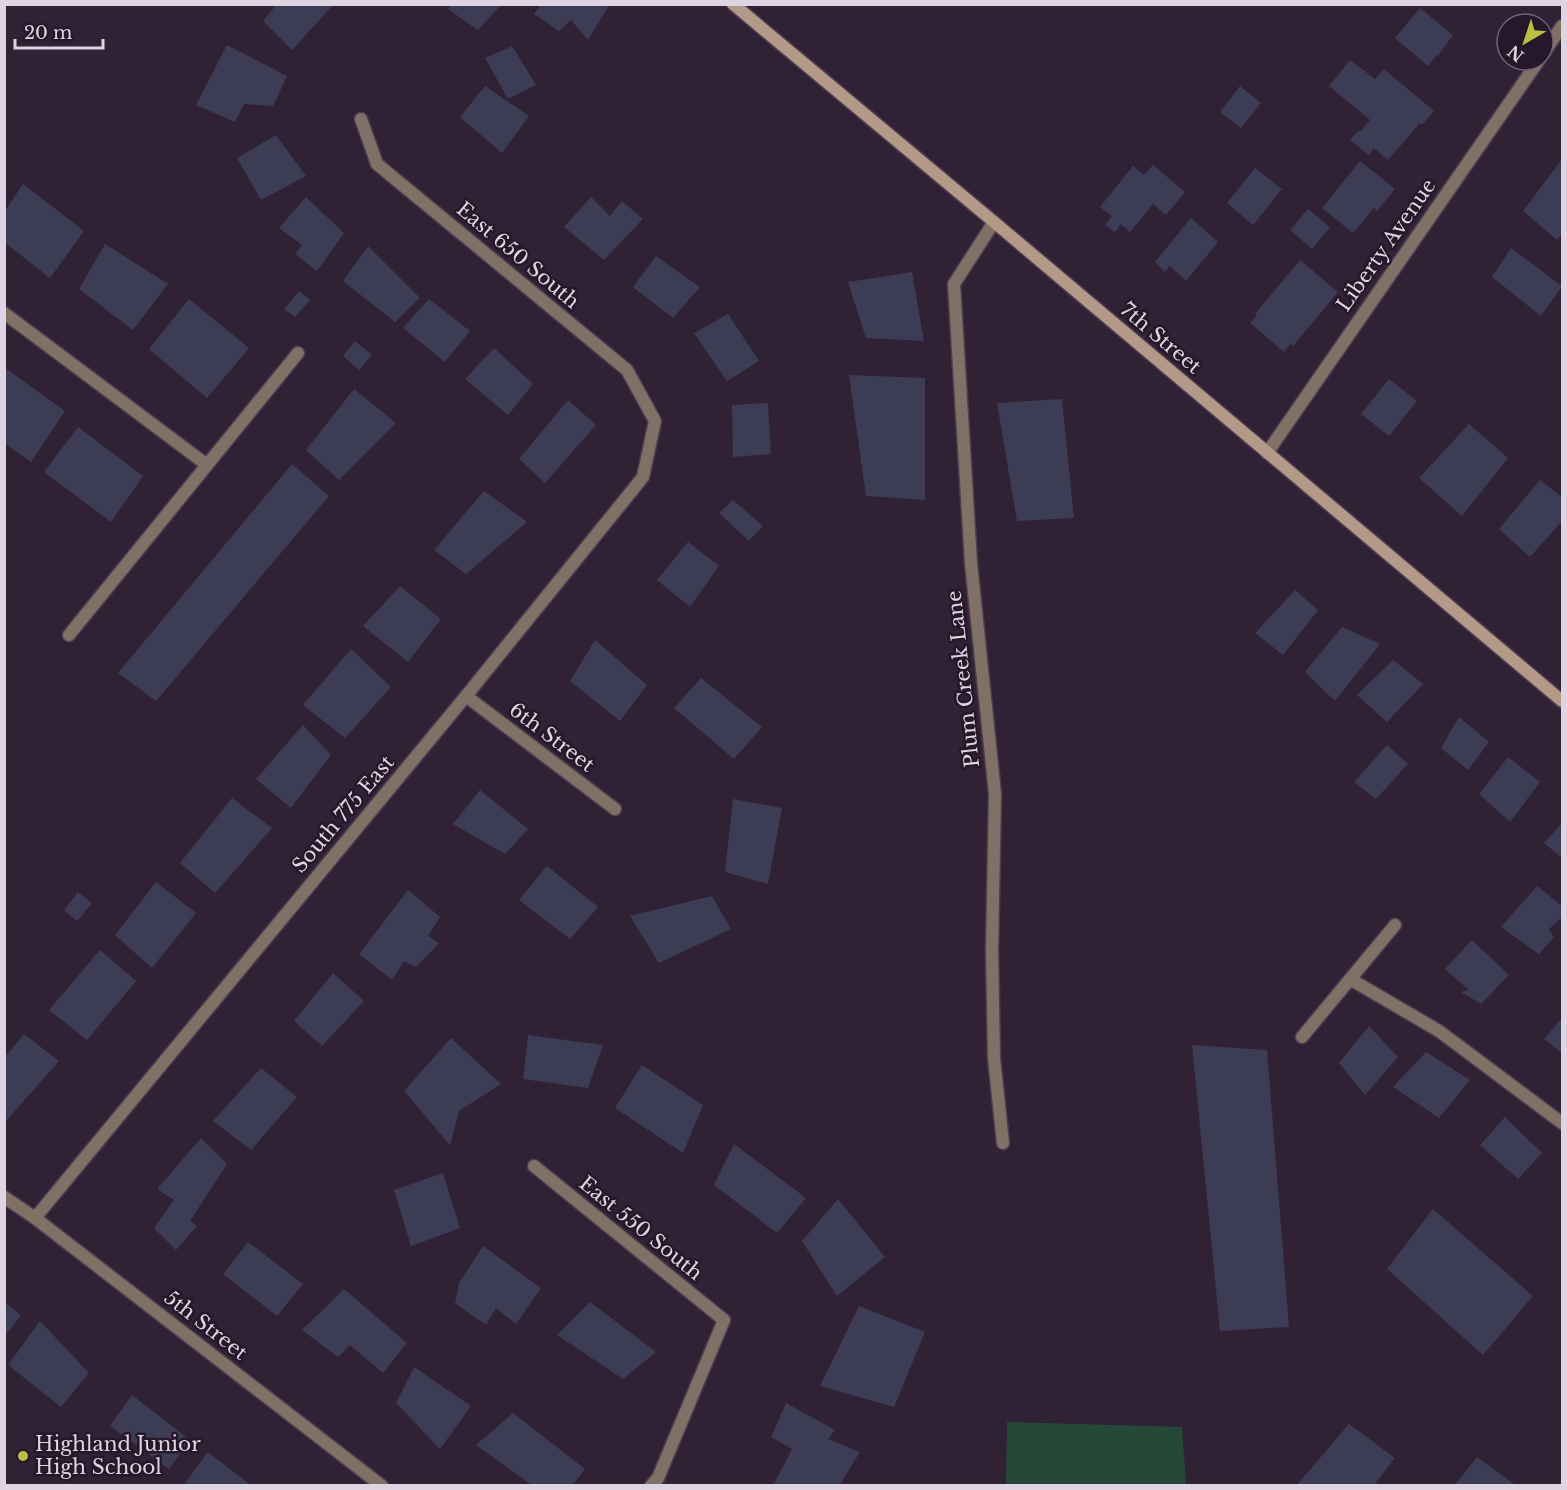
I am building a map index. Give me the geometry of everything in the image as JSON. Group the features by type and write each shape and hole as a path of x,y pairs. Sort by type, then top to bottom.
{"street":[{"name":"7th Street","path":"734,4 1563,701"},
{"name":"Liberty Avenue","path":"1267,453 1531,72"},
{"name":"East 650 South","path":"361,118 377,164 627,370 655,422"},
{"name":"Plum Creek Lane","path":"994,222 954,284 970,563 995,794 992,951 994,1058 1003,1143"},
{"path":"4,313 207,465"},
{"path":"69,635 298,352"},
{"name":"South 775 East","path":"35,1218 466,696 643,477 655,422"},
{"name":"6th Street","path":"466,696 615,808"},
{"path":"1302,1037 1395,925"},
{"path":"1350,979 1439,1031 1563,1122"},
{"name":"East 550 South","path":"534,1166 724,1320 658,1478 651,1485"},
{"name":"5th Street","path":"4,1197 35,1218 382,1485"}],"green space":[{"path":"1007,1422 1182,1427 1186,1485 1006,1485"}],"building":[{"path":"277,4 334,4 292,50 263,21"},
{"path":"452,4 502,4 478,30 448,9"},
{"path":"541,4 605,4 608,7 588,40 571,20 559,31 534,14"},
{"path":"1420,8 1453,35 1428,66 1395,38"},
{"path":"227,45 287,76 273,106 244,104 235,122 196,105"},
{"path":"512,46 536,85 508,99 485,58"},
{"path":"1350,60 1375,79 1384,69 1434,111 1422,125 1420,123 1388,160 1374,148 1369,155 1350,140 1370,120 1329,86"},
{"path":"485,86 529,116 502,153 460,117"},
{"path":"1240,86 1261,103 1241,128 1220,112"},
{"path":"276,135 306,176 261,200 237,158"},
{"path":"1562,159 1562,234 1557,240 1523,211"},
{"path":"1360,161 1395,189 1377,211 1374,208 1353,233 1322,208"},
{"path":"1153,165 1185,192 1166,215 1153,204 1130,232 1121,224 1115,232 1105,225 1112,216 1100,207 1133,166 1144,175"},
{"path":"1255,168 1282,189 1253,225 1227,203"},
{"path":"23,184 84,231 50,278 4,242 4,212"},
{"path":"306,197 344,233 317,271 295,254 302,245 279,228"},
{"path":"591,197 610,216 622,201 643,219 604,260 564,227"},
{"path":"1308,209 1330,227 1312,249 1290,230"},
{"path":"1191,218 1218,242 1186,281 1170,266 1165,272 1155,262"},
{"path":"105,244 168,284 133,330 79,289"},
{"path":"368,246 420,298 395,322 343,281"},
{"path":"1511,248 1562,286 1541,316 1492,277"},
{"path":"656,256 700,287 673,318 633,287"},
{"path":"1300,260 1338,292 1293,346 1290,344 1284,352 1250,323"},
{"path":"912,272 924,341 866,338 848,282"},
{"path":"299,291 310,300 295,317 284,309"},
{"path":"189,299 249,348 207,398 149,349"},
{"path":"429,299 470,331 445,362 403,328"},
{"path":"728,314 759,361 727,381 694,333"},
{"path":"355,341 372,355 359,370 343,356"},
{"path":"494,348 533,384 508,415 465,379"},
{"path":"4,367 65,411 31,462 4,443"},
{"path":"849,375 925,378 925,500 866,496"},
{"path":"1389,379 1417,401 1389,436 1361,414"},
{"path":"354,389 396,423 339,480 306,450"},
{"path":"1062,399 1074,518 1017,521 997,403"},
{"path":"568,400 596,425 545,483 519,459"},
{"path":"768,403 771,454 733,457 732,405"},
{"path":"1469,424 1508,458 1462,516 1419,478"},
{"path":"78,427 143,476 111,522 44,472"},
{"path":"292,464 329,496 156,701 118,673"},
{"path":"1540,480 1562,497 1562,521 1530,557 1499,529"},
{"path":"484,491 527,522 466,574 434,550"},
{"path":"733,500 763,526 749,541 719,513"},
{"path":"688,542 719,566 690,607 657,580"},
{"path":"400,586 441,619 408,662 363,626"},
{"path":"1295,590 1318,610 1283,655 1255,633"},
{"path":"1342,627 1380,644 1335,701 1305,672"},
{"path":"595,640 647,685 620,721 570,681"},
{"path":"351,649 391,687 345,738 303,705"},
{"path":"1393,660 1423,684 1387,722 1357,695"},
{"path":"701,678 762,727 734,759 674,708"},
{"path":"1459,717 1489,742 1468,770 1441,748"},
{"path":"303,725 331,755 291,808 256,779"},
{"path":"1387,745 1408,764 1376,799 1354,782"},
{"path":"1508,757 1540,782 1510,822 1479,794"},
{"path":"480,790 528,829 505,854 453,824"},
{"path":"232,798 272,828 215,893 180,863"},
{"path":"733,799 782,808 768,884 725,872"},
{"path":"1562,823 1562,858 1544,843"},
{"path":"547,866 598,907 570,939 519,900"},
{"path":"156,882 196,913 152,968 115,935"},
{"path":"1537,886 1562,906 1562,917 1549,929 1554,937 1539,954 1501,927"},
{"path":"408,890 440,917 428,936 439,943 416,967 404,961 392,980 359,954"},
{"path":"78,892 92,903 77,921 64,910"},
{"path":"712,896 731,929 659,963 630,916"},
{"path":"1472,940 1509,975 1481,1004 1461,992 1469,990 1445,969"},
{"path":"100,950 136,981 87,1040 49,1010"},
{"path":"333,973 364,1001 322,1046 294,1021"},
{"path":"1562,1018 1562,1053 1544,1039"},
{"path":"1369,1026 1398,1057 1365,1095 1339,1063"},
{"path":"24,1034 59,1061 6,1121 4,1120 4,1058"},
{"path":"528,1035 603,1045 588,1088 523,1079"},
{"path":"451,1038 501,1084 459,1111 450,1145 404,1091"},
{"path":"1192,1045 1267,1050 1289,1327 1220,1331"},
{"path":"1426,1052 1470,1080 1439,1118 1393,1087"},
{"path":"642,1065 703,1105 683,1153 615,1108"},
{"path":"261,1068 297,1097 251,1150 213,1121"},
{"path":"1505,1117 1542,1153 1518,1179 1480,1145"},
{"path":"201,1138 227,1164 190,1221 197,1226 176,1250 154,1228 174,1200 157,1189"},
{"path":"734,1144 806,1198 777,1233 714,1185"},
{"path":"443,1173 460,1228 411,1246 394,1190"},
{"path":"838,1199 885,1257 837,1296 802,1241"},
{"path":"1433,1209 1533,1296 1483,1355 1387,1269"},
{"path":"248,1242 303,1284 277,1316 223,1274"},
{"path":"483,1246 541,1288 516,1324 496,1308 486,1325 455,1303 459,1283"},
{"path":"344,1289 407,1343 383,1373 350,1345 338,1357 302,1330"},
{"path":"4,1302 21,1315 4,1337"},
{"path":"590,1302 656,1352 623,1379 557,1335"},
{"path":"859,1306 925,1332 894,1407 820,1386"},
{"path":"40,1321 89,1373 61,1407 8,1365"},
{"path":"414,1367 471,1406 440,1449 396,1403"},
{"path":"132,1395 190,1440 169,1469 110,1426"},
{"path":"786,1403 835,1430 828,1439 860,1452 839,1486 773,1486 792,1449 771,1437"},
{"path":"513,1413 585,1469 572,1486 533,1486 476,1445"},
{"path":"1349,1424 1395,1458 1373,1486 1296,1486"},
{"path":"208,1452 252,1486 188,1486 185,1483"},
{"path":"1477,1457 1517,1486 1454,1486"}],"place":[{"name":"Highland Junior High School","path":"23,1456"}]}
